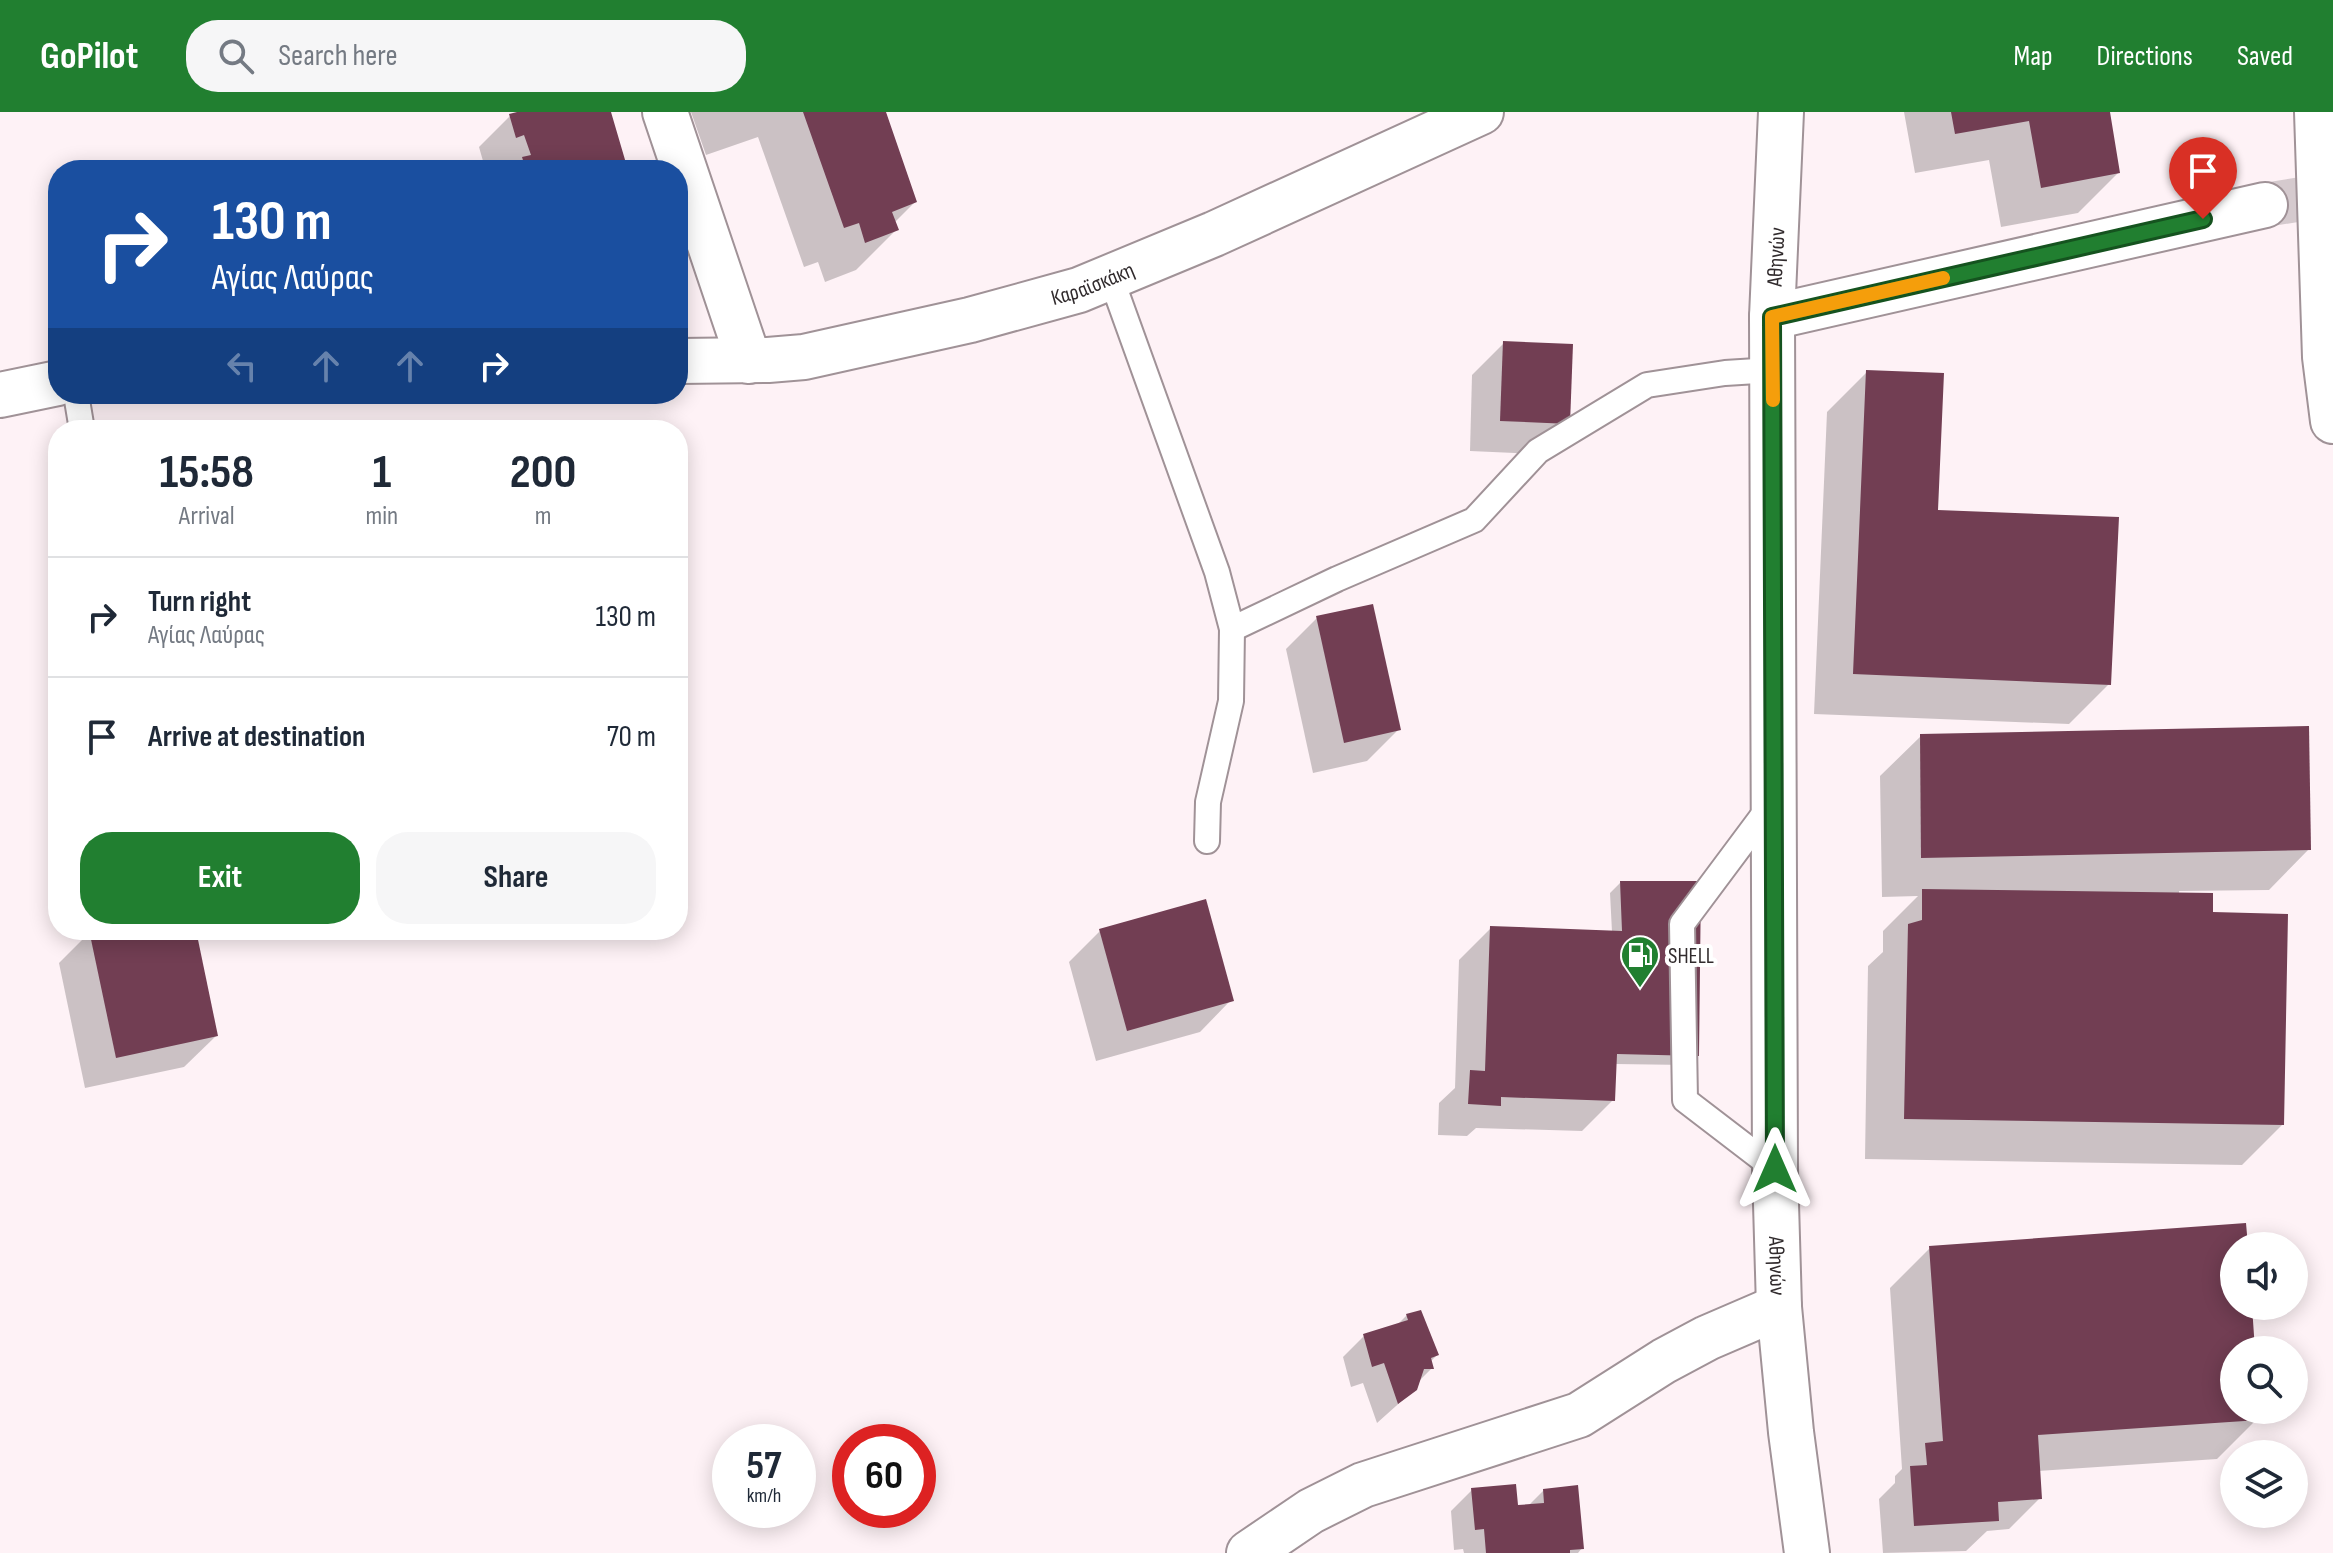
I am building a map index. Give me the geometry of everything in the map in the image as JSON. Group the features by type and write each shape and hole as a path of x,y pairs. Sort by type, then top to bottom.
{"main road":[{"path":"665,112 681,160"},
{"name":"Καραϊσκάκη","path":"688,361 804,357 970,320 1111,278 1481,112"},
{"name":"Αθηνών","path":"1781,112 1772,317 1775,1169 1779,1307 1807,1553"},
{"path":"2318,112 2333,174"},
{"path":"2318,112 2325,357 2333,421"},
{"path":"688,180 749,361"},
{"path":"1772,317 2265,205"},
{"path":"0,395 48,385"},
{"path":"1249,1553 1311,1511 1363,1485 1579,1415 1664,1361 1707,1338 1779,1307"}],"lane":[{"path":"1111,278 1217,572 1232,629 1231,701 1208,802 1207,841"},
{"path":"1232,629 1337,579 1474,520 1538,451 1647,385 1725,373 1773,370"},
{"path":"1773,801 1682,924 1685,1100 1775,1169"}],"building":[{"path":"611,112 625,160 523,160 522,157 531,155 524,135 516,138 509,114"},
{"path":"803,112 886,112 917,202 892,212 899,230 865,243 859,223 844,228"},
{"path":"1951,112 2110,112 2120,173 2041,188 2029,121 1955,134"},
{"path":"1503,341 1573,344 1570,424 1500,421"},
{"path":"1866,370 1944,373 1938,510 2119,517 2111,685 1853,674"},
{"path":"1373,604 1401,730 1344,743 1316,616"},
{"path":"2309,726 2311,850 1921,858 1920,734"},
{"path":"1620,881 1701,881 1699,1056 1617,1054 1615,1101 1501,1097 1501,1106 1468,1104 1470,1070 1485,1071 1490,926 1622,931"},
{"path":"1922,889 2213,893 2213,912 2288,914 2284,1125 1904,1119 1908,924 1922,920"},
{"path":"1206,899 1234,1001 1127,1031 1099,929"},
{"path":"91,940 198,940 218,1036 116,1058"},
{"path":"2246,1223 2247,1232 2220,1232 2220,1320 2253,1320 2254,1336 2220,1336 2220,1423 2038,1435 2042,1499 1998,1502 1999,1521 1914,1526 1910,1466 1927,1465 1925,1443 1943,1441 1929,1246"},
{"path":"1421,1310 1439,1355 1431,1358 1434,1369 1424,1369 1417,1390 1398,1404 1384,1363 1372,1367 1363,1334 1408,1320 1406,1314"},
{"path":"1516,1484 1518,1505 1544,1503 1543,1489 1578,1485 1584,1549 1570,1550 1570,1553 1486,1553 1484,1529 1475,1530 1471,1488"}],"tunnel":[{"path":"2265,205 2333,194"}],"slow traffic":[{"path":"1773,400 1772,317 1943,278"}],"place":[{"name":"SHELL","path":"1640,989"}],"route":[{"path":"1775,1169 1772,317 2203,219"}]}
